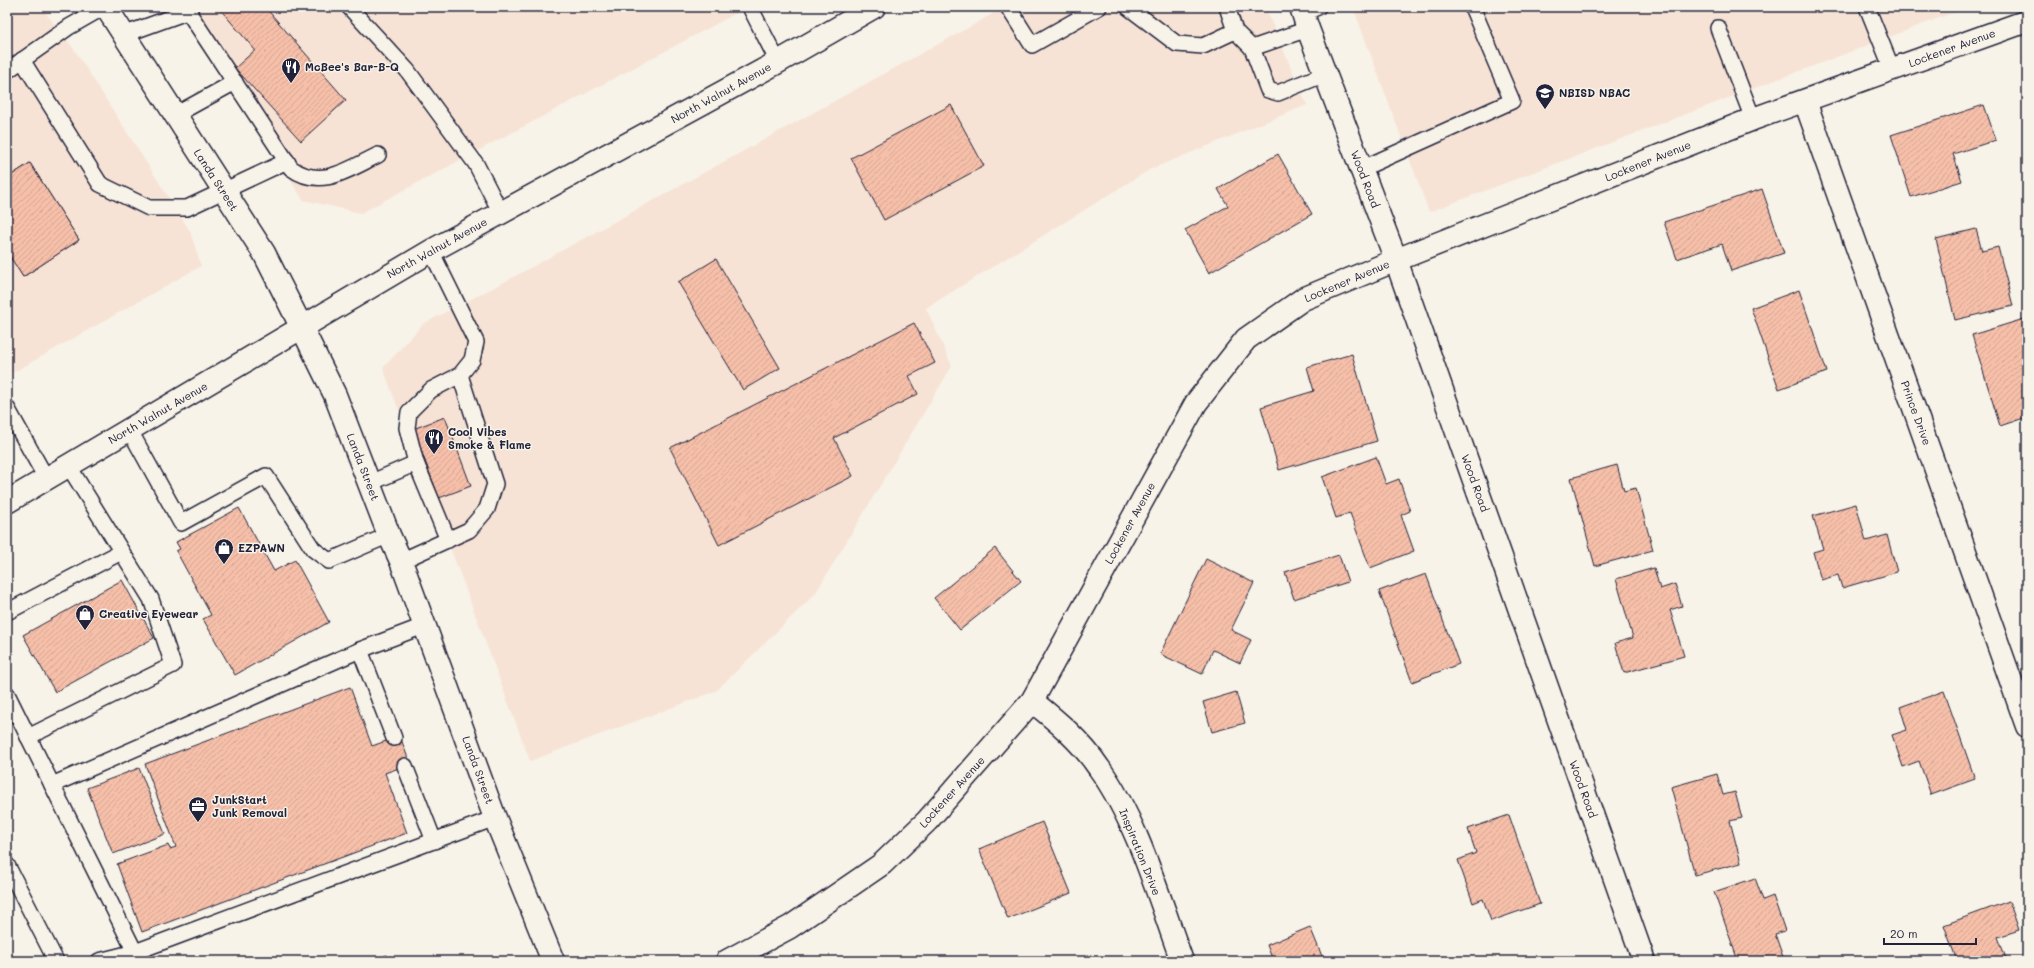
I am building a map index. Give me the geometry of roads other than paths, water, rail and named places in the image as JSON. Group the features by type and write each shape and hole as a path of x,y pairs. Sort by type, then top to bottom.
{"street":[{"name":"Landa Street","path":"105,7 264,253 334,395 426,625 495,818 553,961"},
{"name":"North Walnut Avenue","path":"7,502 431,251 778,62 874,7"},
{"name":"Wood Road","path":"1308,14 1325,74 1396,260 1644,961"},
{"name":"Lockener Avenue","path":"727,961 790,927 882,864 926,822 1032,701 1196,403 1246,339 1304,299 1396,260 1753,119 2027,21"},
{"name":"Prince Drive","path":"1805,101 2027,726"},
{"name":"Inspiration Drive","path":"1032,701 1069,731 1099,768 1116,796 1134,832 1182,961"}],"lane":[{"path":"7,70 69,27 105,7"},
{"path":"349,7 407,70 476,164 501,213"},
{"path":"750,7 778,62"},
{"path":"1008,7 1032,45 1099,7"},
{"path":"1128,7 1177,44 1203,46 1235,31"},
{"path":"1227,7 1235,31 1252,48 1268,90 1278,93 1325,74"},
{"path":"1361,169 1512,101 1472,7"},
{"path":"1867,7 1892,69"},
{"path":"123,35 181,14 189,8 291,168 302,176 331,178 378,155"},
{"path":"1252,48 1308,14"},
{"path":"1718,28 1753,119"},
{"path":"22,60 100,184 149,208 187,208 287,161"},
{"path":"174,115 235,82"},
{"path":"431,251 476,342 472,360 460,375 431,390 409,412 407,428 416,463 448,540"},
{"path":"401,561 469,530 487,509 495,484 460,375"},
{"path":"7,408 46,478"},
{"path":"129,429 180,523 266,476 313,549 329,561 389,535"},
{"path":"370,483 416,463"},
{"path":"28,737 173,665 151,599 68,465"},
{"path":"7,612 121,552"},
{"path":"52,785 360,650 426,625"},
{"path":"360,650 394,738"},
{"path":"7,694 136,952"},
{"path":"405,766 434,842"},
{"path":"99,961 136,952 495,818"},
{"path":"7,865 56,961"}],"place":[{"name":"McBee's Bar-B-Q","path":"291,84"},
{"name":"NBISD NBAC","path":"1545,110"},
{"name":"Cool Vibes Smoke & Flame","path":"434,455"},
{"name":"EZPAWN","path":"224,565"},
{"name":"Creative Eyewear","path":"85,631"},
{"name":"JunkStart Junk Removal","path":"198,823"}]}
